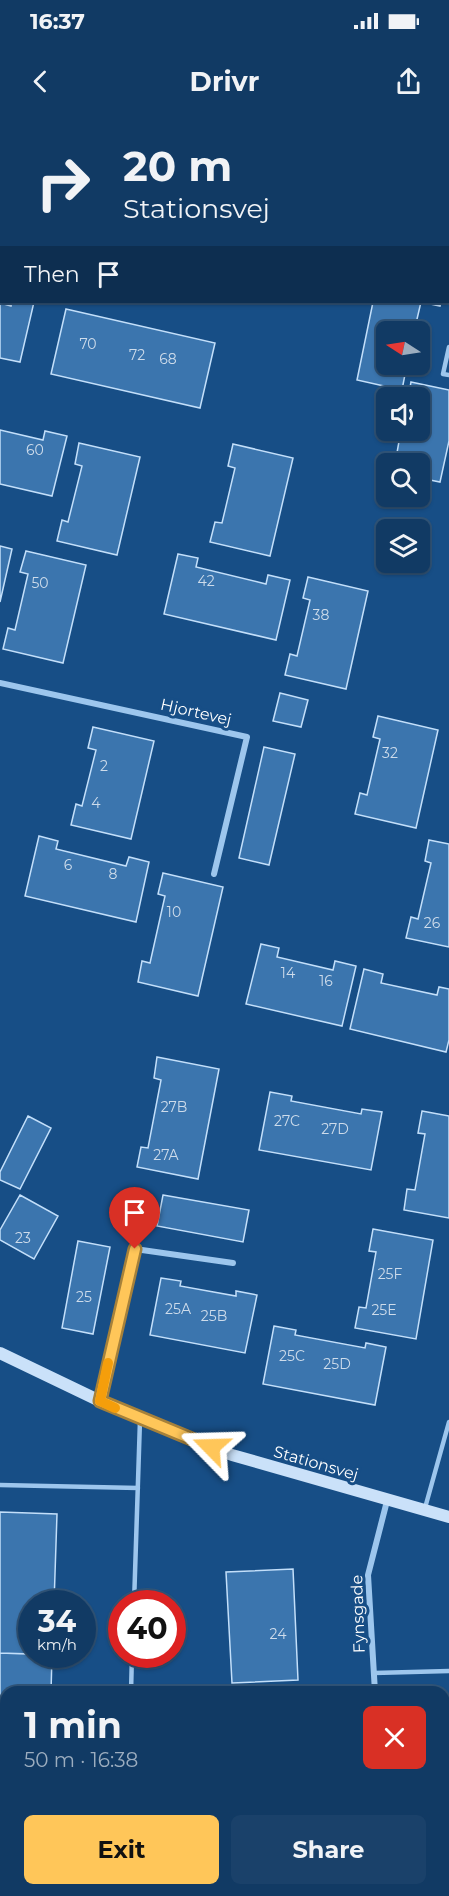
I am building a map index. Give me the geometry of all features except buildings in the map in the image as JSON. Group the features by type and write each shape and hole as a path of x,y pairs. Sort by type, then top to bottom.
{"street":[{"name":"Hjortevej","path":"0,683 247,737 214,874"},
{"path":"100,1401 135,1249 233,1263"},
{"name":"Stationsvej","path":"0,1353 100,1401 232,1455 449,1517"},
{"name":"Fynsgade","path":"375,1686 368,1575 387,1501"}],"lane":[{"path":"449,347 443,374 449,375"},
{"path":"134,1590 140,1418"},
{"path":"424,1511 449,1422"},
{"path":"0,1485 138,1488"},
{"path":"131,1686 132,1668"},
{"path":"374,1673 449,1671"}],"slow traffic":[{"path":"108,1363 100,1401 115,1408"}],"route":[{"path":"135,1249 100,1401 211,1447"}]}
